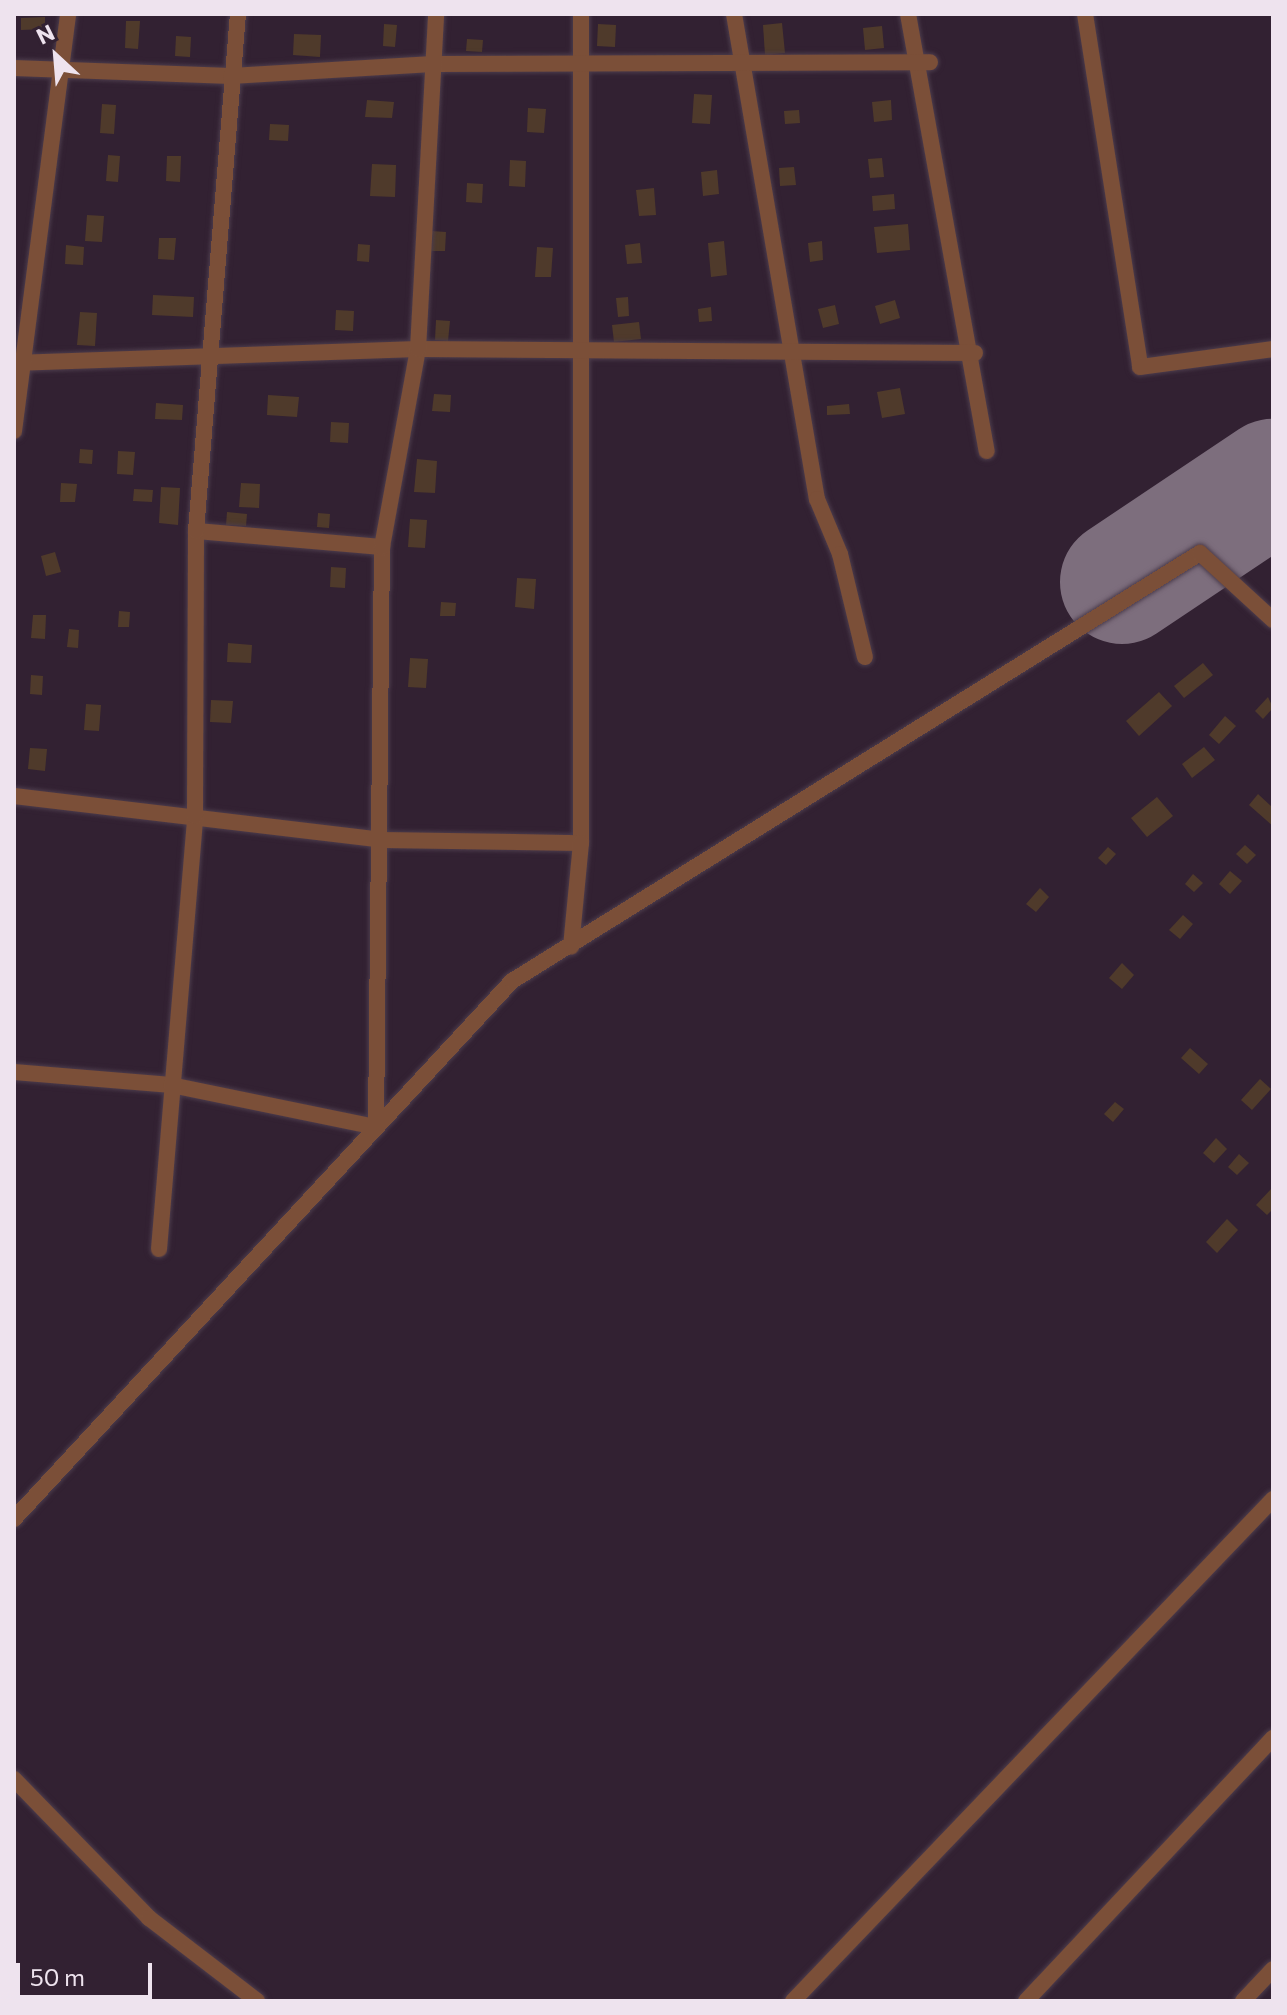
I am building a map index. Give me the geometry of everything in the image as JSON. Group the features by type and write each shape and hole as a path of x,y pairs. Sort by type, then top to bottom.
{"street":[{"path":"14,431 18,363 68,14"},
{"path":"159,1249 195,816 196,531 238,14"},
{"path":"376,1127 382,840 382,547 418,349 436,14"},
{"path":"571,947 581,843 581,14"},
{"path":"734,14 746,62 817,499 840,554 865,657"},
{"path":"908,14 923,62 987,451"},
{"path":"1085,14 1140,367 1273,349"},
{"path":"14,68 231,76 433,64 923,62"},
{"path":"18,363 211,360 418,349 793,355 972,352"},
{"path":"196,531 382,547"},
{"path":"14,1519 512,981 1200,553 1273,620"},
{"path":"14,796 382,840 581,843"},
{"path":"14,1072 171,1085 376,1127"},
{"path":"793,2001 1273,1499"},
{"path":"1026,2001 1273,1738"},
{"path":"14,1779 149,1918 257,2001"},
{"path":"1243,2001 1273,1969"}],"building":[{"path":"45,17 45,29 21,30 21,18"},
{"path":"126,21 140,21 138,49 125,48"},
{"path":"782,23 785,53 765,55 763,25"},
{"path":"384,24 397,25 395,47 383,46"},
{"path":"598,24 616,25 615,47 597,46"},
{"path":"882,26 884,48 865,50 863,28"},
{"path":"294,34 321,35 320,57 293,55"},
{"path":"176,36 191,37 190,57 175,56"},
{"path":"467,39 483,40 482,52 466,51"},
{"path":"694,94 712,95 710,124 692,123"},
{"path":"367,100 394,102 392,118 365,117"},
{"path":"891,100 892,120 874,122 872,102"},
{"path":"102,104 116,105 114,134 100,133"},
{"path":"528,108 546,109 544,133 527,132"},
{"path":"799,110 800,123 785,124 784,111"},
{"path":"270,124 289,125 288,141 269,140"},
{"path":"108,155 120,156 118,182 106,181"},
{"path":"167,156 181,156 180,182 166,181"},
{"path":"882,158 884,177 870,178 868,159"},
{"path":"510,160 526,161 525,187 509,186"},
{"path":"372,164 396,165 395,197 370,196"},
{"path":"794,167 796,185 780,186 779,168"},
{"path":"717,170 719,194 703,196 701,172"},
{"path":"467,183 483,184 482,203 466,202"},
{"path":"654,188 656,215 639,216 636,190"},
{"path":"894,194 895,209 873,211 872,196"},
{"path":"87,215 104,216 102,242 85,241"},
{"path":"908,224 910,250 877,253 874,227"},
{"path":"431,231 446,232 445,251 429,251"},
{"path":"159,238 176,238 174,260 158,259"},
{"path":"724,241 727,275 711,277 708,243"},
{"path":"822,241 823,260 810,262 808,243"},
{"path":"640,243 642,263 627,264 625,245"},
{"path":"358,244 370,245 369,262 357,261"},
{"path":"66,245 84,247 83,265 65,264"},
{"path":"537,247 553,248 551,277 535,277"},
{"path":"153,295 194,297 193,317 152,315"},
{"path":"628,297 629,316 618,317 616,298"},
{"path":"895,300 900,318 880,324 875,306"},
{"path":"835,305 839,324 823,328 818,309"},
{"path":"711,307 712,321 699,322 698,309"},
{"path":"336,310 354,311 353,331 335,330"},
{"path":"80,312 97,313 95,346 77,345"},
{"path":"436,320 450,321 448,341 435,340"},
{"path":"639,322 641,339 614,342 612,325"},
{"path":"900,388 905,414 882,418 877,392"},
{"path":"434,394 451,395 450,412 432,411"},
{"path":"268,395 299,397 297,417 267,415"},
{"path":"156,403 183,405 182,420 155,419"},
{"path":"849,404 850,414 827,415 827,406"},
{"path":"331,422 349,423 348,443 330,442"},
{"path":"80,449 93,450 92,464 79,463"},
{"path":"118,451 135,452 133,475 117,474"},
{"path":"417,459 437,461 435,493 414,492"},
{"path":"61,483 77,484 75,502 60,502"},
{"path":"241,483 260,484 259,508 239,507"},
{"path":"161,487 180,488 178,525 159,523"},
{"path":"134,489 153,490 152,502 133,501"},
{"path":"227,512 247,514 246,526 226,525"},
{"path":"318,513 330,514 329,528 317,527"},
{"path":"410,519 427,520 425,548 408,547"},
{"path":"55,552 61,572 46,576 41,556"},
{"path":"331,567 346,568 345,588 330,587"},
{"path":"517,578 536,579 534,609 515,607"},
{"path":"441,602 456,603 455,616 440,616"},
{"path":"119,611 130,612 129,627 118,627"},
{"path":"33,615 46,615 45,639 31,638"},
{"path":"69,629 79,630 78,648 67,647"},
{"path":"228,643 252,645 251,663 227,662"},
{"path":"410,658 428,659 426,688 408,687"},
{"path":"1203,663 1213,675 1184,698 1174,686"},
{"path":"31,675 43,676 42,695 30,694"},
{"path":"1159,692 1172,706 1139,736 1126,721"},
{"path":"1268,697 1273,708 1263,719 1255,711"},
{"path":"211,700 233,701 231,723 210,722"},
{"path":"86,704 101,705 99,731 84,730"},
{"path":"1225,716 1236,726 1219,744 1209,735"},
{"path":"1204,747 1215,760 1192,778 1182,764"},
{"path":"30,748 47,749 45,771 28,769"},
{"path":"1258,794 1273,808 1273,826 1249,805"},
{"path":"1157,797 1173,816 1147,837 1131,818"},
{"path":"1245,845 1256,855 1247,864 1236,854"},
{"path":"1108,847 1116,854 1106,865 1098,858"},
{"path":"1230,871 1242,881 1230,894 1219,884"},
{"path":"1193,874 1203,883 1194,892 1185,884"},
{"path":"1040,888 1049,897 1036,912 1026,904"},
{"path":"1183,915 1193,924 1180,939 1169,930"},
{"path":"1122,963 1134,975 1122,989 1109,978"},
{"path":"1190,1048 1208,1064 1199,1074 1181,1058"},
{"path":"1260,1079 1271,1089 1252,1110 1241,1100"},
{"path":"1115,1102 1124,1109 1113,1122 1104,1114"},
{"path":"1216,1138 1227,1149 1214,1163 1203,1153"},
{"path":"1239,1154 1249,1163 1237,1175 1228,1167"},
{"path":"1273,1187 1273,1209 1267,1215 1256,1205"},
{"path":"1227,1219 1238,1230 1217,1253 1206,1242"}],"runway":[{"path":"1122,582 1273,481"}]}
